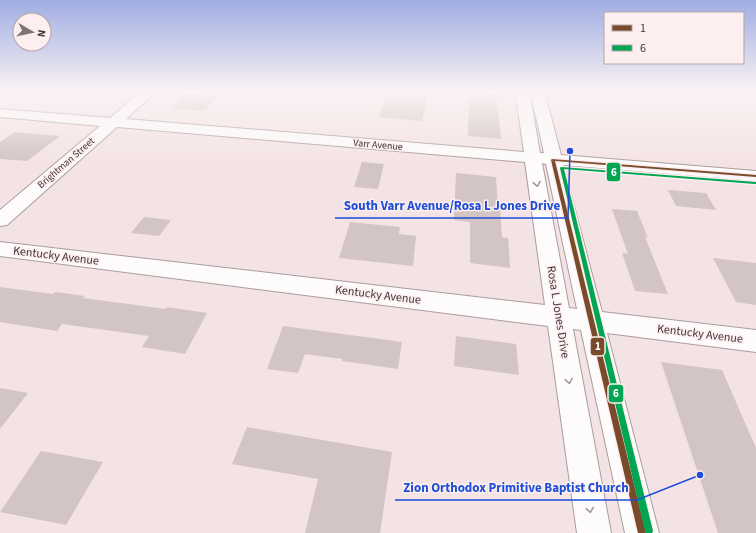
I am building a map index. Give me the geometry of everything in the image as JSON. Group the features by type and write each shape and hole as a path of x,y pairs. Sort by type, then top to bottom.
{"street":[{"name":"Varr Avenue","path":"21,115 756,176"},
{"name":"Brightman Street","path":"0,220 122,115"},
{"name":"Rosa L Jones Drive","path":"530,115 592,321 642,533"},
{"name":"Rosa L Jones Drive","path":"539,115 559,317 594,533"},
{"name":"Kentucky Avenue","path":"0,250 756,341"}],"building":[{"path":"380,115 423,115 422,121 379,117"},
{"path":"468,115 498,115 501,139 468,136"},
{"path":"15,132 60,136 27,161 0,159 0,142"},
{"path":"362,162 384,164 378,189 354,187"},
{"path":"456,173 496,177 502,237 508,238 510,268 470,263 470,222 454,220"},
{"path":"668,190 706,193 716,210 676,206"},
{"path":"612,209 637,211 648,238 645,237 668,294 635,291 622,253 628,254"},
{"path":"144,217 171,220 159,236 131,233"},
{"path":"350,222 400,227 399,234 416,236 413,266 339,258"},
{"path":"713,258 756,263 756,305 736,302"},
{"path":"0,287 53,294 56,292 85,296 83,298 207,313 185,354 142,347 149,336 62,324 57,331 0,322"},
{"path":"283,326 402,342 398,369 305,354 298,373 267,369"},
{"path":"456,336 516,344 519,375 454,366"},
{"path":"661,362 722,370 756,448 756,533 718,533"},
{"path":"0,388 28,393 0,429"},
{"path":"247,427 392,452 380,533 305,533 318,479 232,464"},
{"path":"41,451 103,462 66,525 0,512"}],"transit line":[{"name":"1","path":"553,160 642,533"},
{"name":"1","path":"553,160 756,176"},
{"name":"6","path":"649,531 562,168 755,183"}],"place":[{"name":"South Varr Avenue/Rosa L Jones Drive","path":"570,151"},
{"name":"Zion Orthodox Primitive Baptist Church","path":"700,475"}]}
